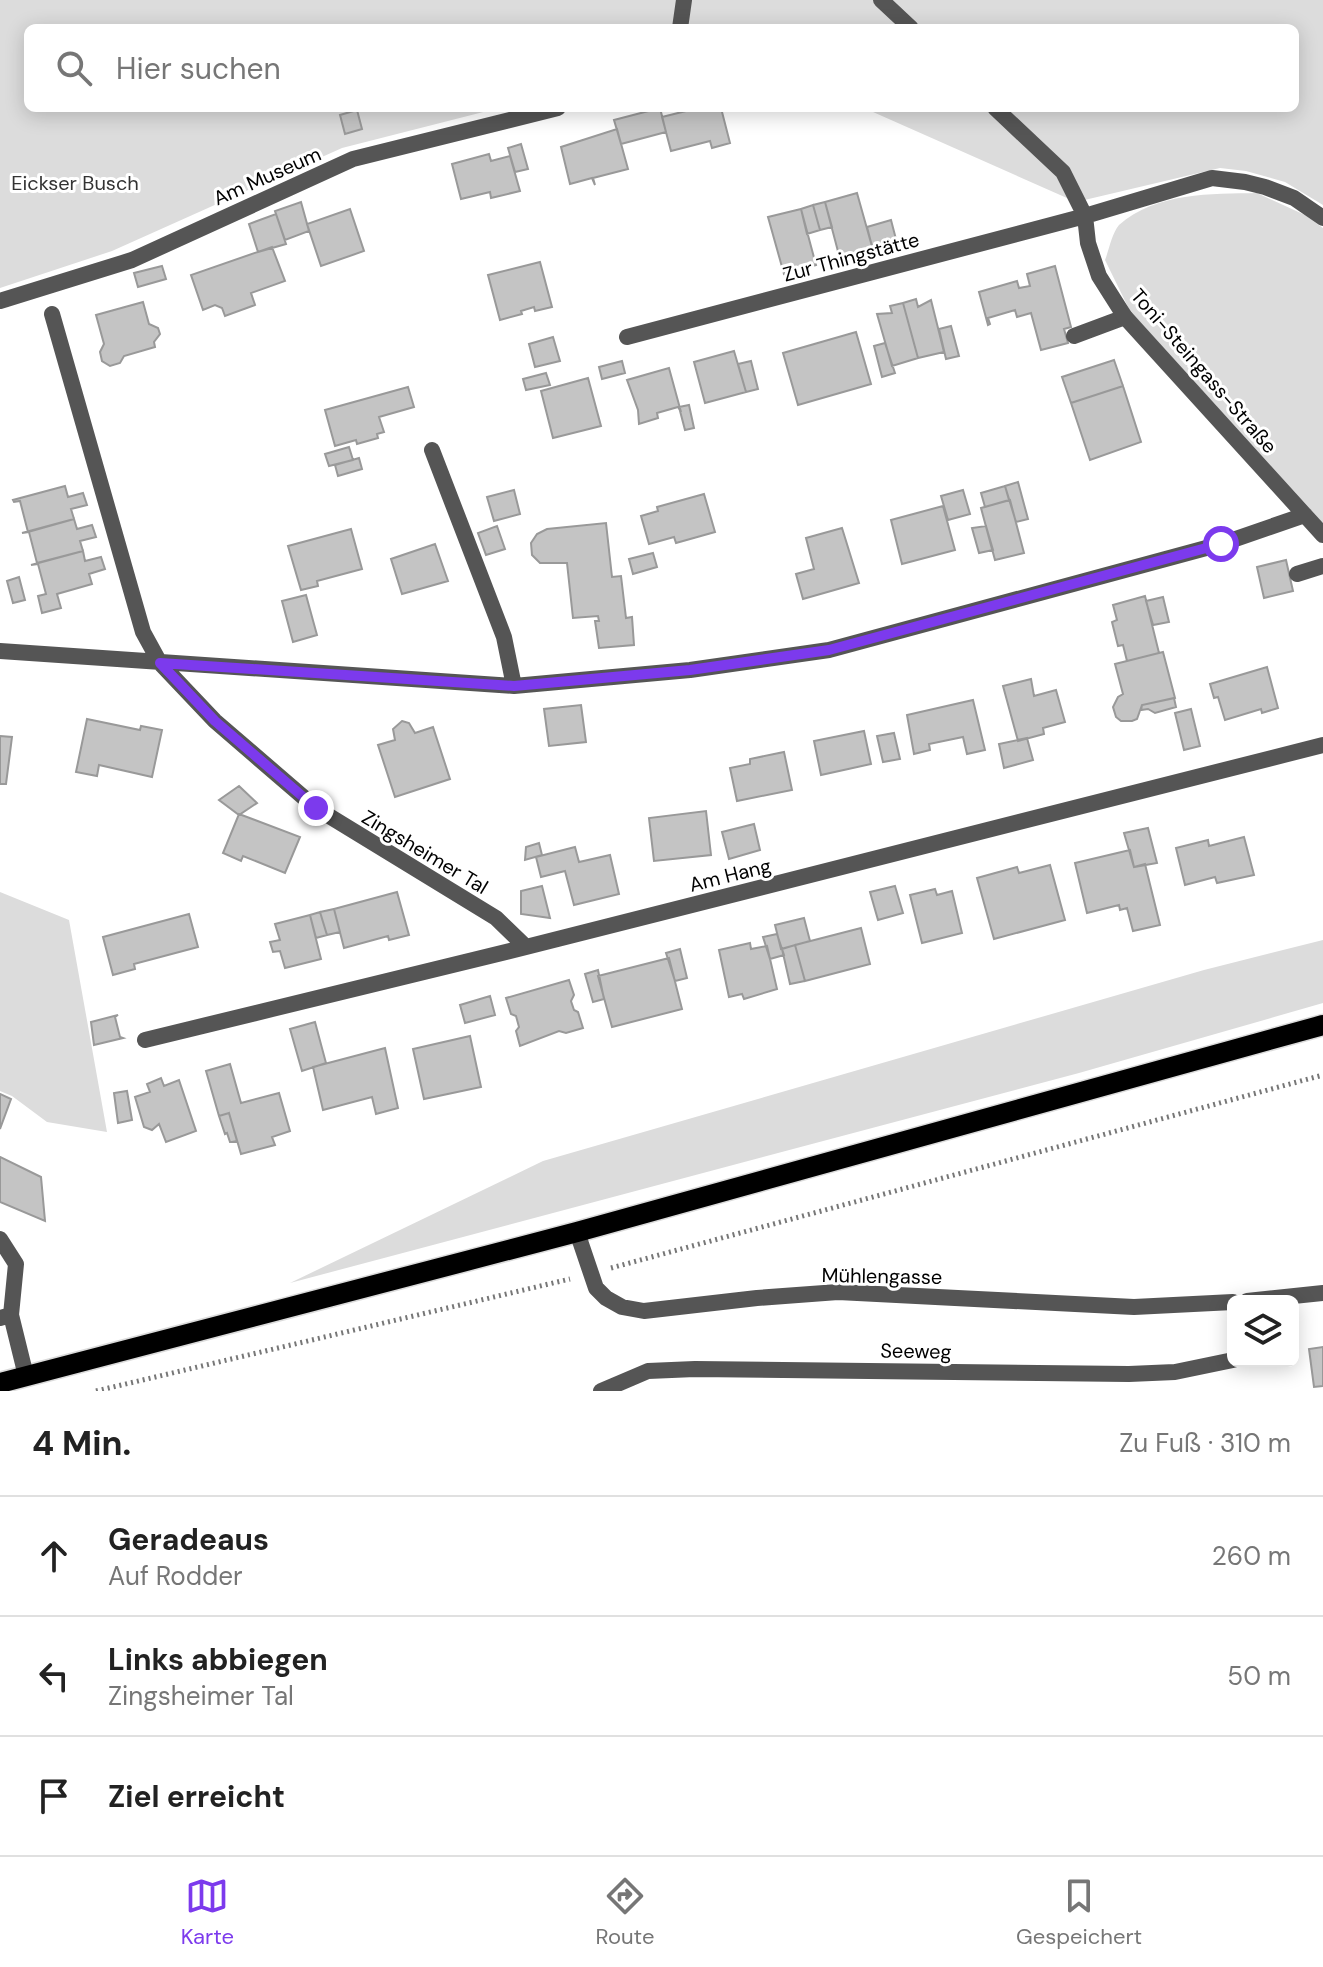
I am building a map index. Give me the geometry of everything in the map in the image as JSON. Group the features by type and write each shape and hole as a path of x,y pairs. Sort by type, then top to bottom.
{"main road":[{"path":"0,1383 577,1232 1323,1025"}],"street":[{"path":"681,24 684,0"},
{"path":"881,0 907,24"},
{"name":"Am Museum","path":"0,301 132,260 353,159 542,112"},
{"name":"Toni-Steingass-Straße","path":"999,112 1063,172 1085,216 1088,243 1099,276 1125,317 1323,535"},
{"path":"1085,216 1212,178 1265,187 1294,198 1323,218"},
{"name":"Zur Thingstätte","path":"627,337 1085,216"},
{"name":"Zingsheimer Tal","path":"52,314 143,632 160,663 215,721 316,808 496,918 526,947"},
{"path":"1074,336 1125,317"},
{"path":"432,450 504,637 514,686"},
{"path":"0,651 514,686 690,670 829,650 1221,544 1305,515"},
{"path":"1297,574 1323,566"},
{"name":"Am Hang","path":"145,1040 1323,745"},
{"name":"Mühlengasse","path":"577,1232 596,1288 622,1307 644,1311 838,1292 1134,1307 1227,1302"},
{"path":"0,1239 16,1264 5,1317 26,1376"},
{"path":"1299,1296 1323,1293"},
{"name":"Seeweg","path":"601,1391 648,1371 1129,1374 1175,1372 1227,1361"}],"path":[{"path":"96,1391 590,1275 1323,1075"}],"green space":[{"name":"Eickser Busch","path":"0,0 1323,0 1323,205 1285,182 1246,171 1220,168 1076,202 873,112 1299,112 1299,24 24,24 24,112 483,112 342,148 112,251 0,288"},
{"path":"1257,193 1305,215 1323,228 1323,523 1130,311 1105,260 1119,225 1150,206 1185,197"},
{"path":"0,892 69,920 107,1132 47,1122 12,1096 0,1091"},
{"path":"1323,940 1323,1003 1079,1073 290,1283 543,1161 1204,970"}],"building":[{"path":"358,112 362,129 345,134 340,115"},
{"path":"645,112 661,112 666,132 621,144 614,120"},
{"path":"682,112 722,112 730,143 712,148 710,141 671,151 662,117"},
{"path":"617,129 628,169 593,178 595,185 592,178 570,184 561,147"},
{"path":"521,144 528,169 515,172 508,148"},
{"path":"489,154 491,161 510,156 520,191 491,198 490,192 461,199 452,164"},
{"path":"857,193 873,250 840,259 825,202"},
{"path":"301,202 309,231 285,240 275,211"},
{"path":"825,202 832,227 820,230 813,205"},
{"path":"813,205 820,230 807,234 801,209"},
{"path":"350,209 364,251 321,266 307,224"},
{"path":"801,209 816,265 784,274 768,217"},
{"path":"276,214 286,244 258,252 249,224"},
{"path":"891,220 897,243 873,250 867,227"},
{"path":"272,247 285,281 251,293 255,305 225,316 222,308 215,305 203,310 191,275"},
{"path":"540,262 552,307 535,311 534,307 500,320 488,275"},
{"path":"162,266 166,279 138,287 134,273"},
{"path":"1055,266 1071,327 1064,329 1068,343 1041,350 1031,313 1017,317 1015,310 988,318 988,325 979,292 1017,281 1019,288 1030,286 1027,274"},
{"path":"916,299 918,307 931,300 944,352 918,358 903,303"},
{"path":"143,302 149,324 158,328 160,334 154,342 155,347 124,356 120,363 110,366 102,361 100,352 104,344 96,315"},
{"path":"903,303 918,358 892,366 877,314 892,313 890,306"},
{"path":"951,326 959,356 946,359 939,329"},
{"path":"856,332 871,384 798,405 783,353"},
{"path":"553,337 560,361 535,367 529,344"},
{"path":"885,343 895,373 882,377 874,346"},
{"path":"734,351 746,392 705,403 694,362"},
{"path":"1114,360 1123,386 1071,403 1062,377"},
{"path":"622,361 625,373 602,379 599,367"},
{"path":"751,361 758,389 746,392 738,364"},
{"path":"669,368 681,412 678,407 657,413 658,418 639,424 638,410 627,380"},
{"path":"546,373 550,385 526,390 523,379"},
{"path":"588,378 601,426 553,438 541,391"},
{"path":"1123,386 1141,442 1090,460 1071,403"},
{"path":"408,387 414,407 379,417 384,432 377,434 378,438 335,446 325,410"},
{"path":"689,405 694,428 685,430 679,407"},
{"path":"349,447 353,460 329,466 325,454"},
{"path":"359,458 362,469 338,476 335,465"},
{"path":"1018,482 1028,519 1016,522 1005,486"},
{"path":"65,486 68,497 83,493 87,505 71,509 74,519 28,532 20,501 13,500"},
{"path":"1005,486 1009,500 985,507 981,493"},
{"path":"514,490 520,514 494,521 487,497"},
{"path":"963,490 970,514 948,520 941,496"},
{"path":"704,494 715,532 676,543 674,537 649,544 641,516 658,511 657,507"},
{"path":"1010,500 1024,553 995,560 981,508"},
{"path":"943,506 955,550 902,564 891,520"},
{"path":"74,519 77,529 92,525 96,537 80,541 83,551 37,563 29,532 22,533"},
{"path":"606,523 612,577 621,576 626,618 632,617 634,645 599,648 595,621 599,621 598,616 573,618 567,563 540,563 532,555 531,543 537,534 547,529"},
{"path":"497,526 505,549 486,555 478,533"},
{"path":"986,526 993,550 979,553 972,528"},
{"path":"842,528 859,583 803,599 796,574 814,569 806,538"},
{"path":"351,529 362,569 317,581 318,586 301,590 288,546"},
{"path":"435,544 448,581 402,594 391,559"},
{"path":"83,551 85,561 101,557 105,569 89,574 92,584 57,594 61,608 42,613 38,596 46,594 38,564 31,565"},
{"path":"653,553 657,567 633,574 629,559"},
{"path":"1286,560 1293,591 1264,598 1257,567"},
{"path":"19,577 25,600 13,603 7,581"},
{"path":"306,595 317,635 293,642 282,601"},
{"path":"1145,596 1159,653 1127,661 1123,645 1118,646 1112,622 1117,620 1113,605"},
{"path":"1163,597 1169,622 1153,625 1146,601"},
{"path":"1163,652 1175,698 1142,705 1137,719 1121,721 1113,707 1123,694 1115,664"},
{"path":"1267,667 1278,708 1262,713 1261,709 1225,720 1210,684"},
{"path":"1031,679 1034,696 1056,690 1065,722 1043,728 1044,734 1018,741 1003,686"},
{"path":"1174,698 1176,707 1155,713 1148,709 1141,710 1142,705"},
{"path":"973,700 985,750 967,754 963,737 929,744 930,750 914,754 907,715"},
{"path":"581,705 586,742 549,746 544,709"},
{"path":"1191,709 1200,746 1184,750 1175,713"},
{"path":"87,719 140,730 141,726 162,730 152,777 99,765 97,776 76,772"},
{"path":"402,721 409,723 415,733 433,727 450,779 395,797 378,745 395,740 393,729"},
{"path":"864,731 871,764 821,775 814,741"},
{"path":"894,733 900,759 883,762 877,736"},
{"path":"0,736 12,737 6,784 0,784"},
{"path":"1027,738 1033,760 1004,768 999,744"},
{"path":"784,752 792,790 737,801 730,768 750,764 750,759"},
{"path":"239,786 257,803 239,815 219,800"},
{"path":"706,811 711,855 654,861 649,818"},
{"path":"239,814 300,837 285,873 243,856 241,861 223,853"},
{"path":"754,824 760,850 729,859 722,832"},
{"path":"1148,828 1157,863 1134,867 1124,833"},
{"path":"1244,837 1254,875 1217,883 1215,877 1185,885 1176,848 1208,840 1209,846"},
{"path":"539,843 542,855 525,860 526,847"},
{"path":"575,847 579,862 610,855 619,894 574,905 565,871 541,877 536,857"},
{"path":"1130,850 1134,867 1145,864 1160,925 1133,931 1127,908 1120,910 1119,905 1087,913 1075,863"},
{"path":"1050,865 1065,920 994,939 977,878 1017,867 1019,873"},
{"path":"542,886 550,918 521,914 521,891"},
{"path":"895,886 903,913 878,920 870,892"},
{"path":"935,889 937,895 952,891 962,933 922,943 910,895"},
{"path":"397,892 409,935 389,940 388,936 344,948 334,909"},
{"path":"334,909 340,932 327,935 320,912"},
{"path":"320,912 327,935 316,938 310,915"},
{"path":"189,914 198,947 134,964 135,969 113,975 103,937"},
{"path":"310,915 321,959 285,968 280,951 273,952 270,942 280,940 275,924"},
{"path":"804,918 810,941 781,949 775,925"},
{"path":"861,928 870,964 805,981 795,945"},
{"path":"777,934 784,955 770,959 763,937"},
{"path":"750,943 751,949 767,946 777,989 744,999 742,994 729,997 719,950"},
{"path":"795,945 805,981 790,984 782,949"},
{"path":"680,949 687,978 675,981 666,953"},
{"path":"669,958 682,1009 612,1027 598,976"},
{"path":"598,970 604,999 593,1002 585,974"},
{"path":"569,980 574,995 571,1001 583,1028 566,1033 559,1031 520,1046 516,1016 511,1014 506,998"},
{"path":"490,996 495,1015 465,1023 460,1005"},
{"path":"118,1015 115,1017 120,1037 123,1038 94,1045 91,1022"},
{"path":"315,1022 326,1063 302,1071 290,1029"},
{"path":"470,1036 481,1087 424,1099 413,1049"},
{"path":"385,1048 398,1108 376,1114 372,1097 323,1110 313,1067"},
{"path":"230,1064 241,1103 279,1093 290,1131 272,1137 275,1145 241,1154 229,1113 219,1116 206,1071"},
{"path":"161,1078 164,1086 179,1080 196,1131 166,1142 159,1124 152,1130 144,1127 135,1097 150,1092 147,1084"},
{"path":"127,1091 132,1120 118,1123 114,1093"},
{"path":"0,1094 11,1099 0,1129"},
{"path":"229,1113 237,1141 232,1142 225,1134 219,1116"},
{"path":"0,1157 41,1177 45,1221 0,1202"},
{"path":"1323,1347 1323,1386 1314,1387 1309,1349"}],"route":[{"path":"316,808 215,721 160,663 514,686 690,670 829,650 1221,544"}]}
